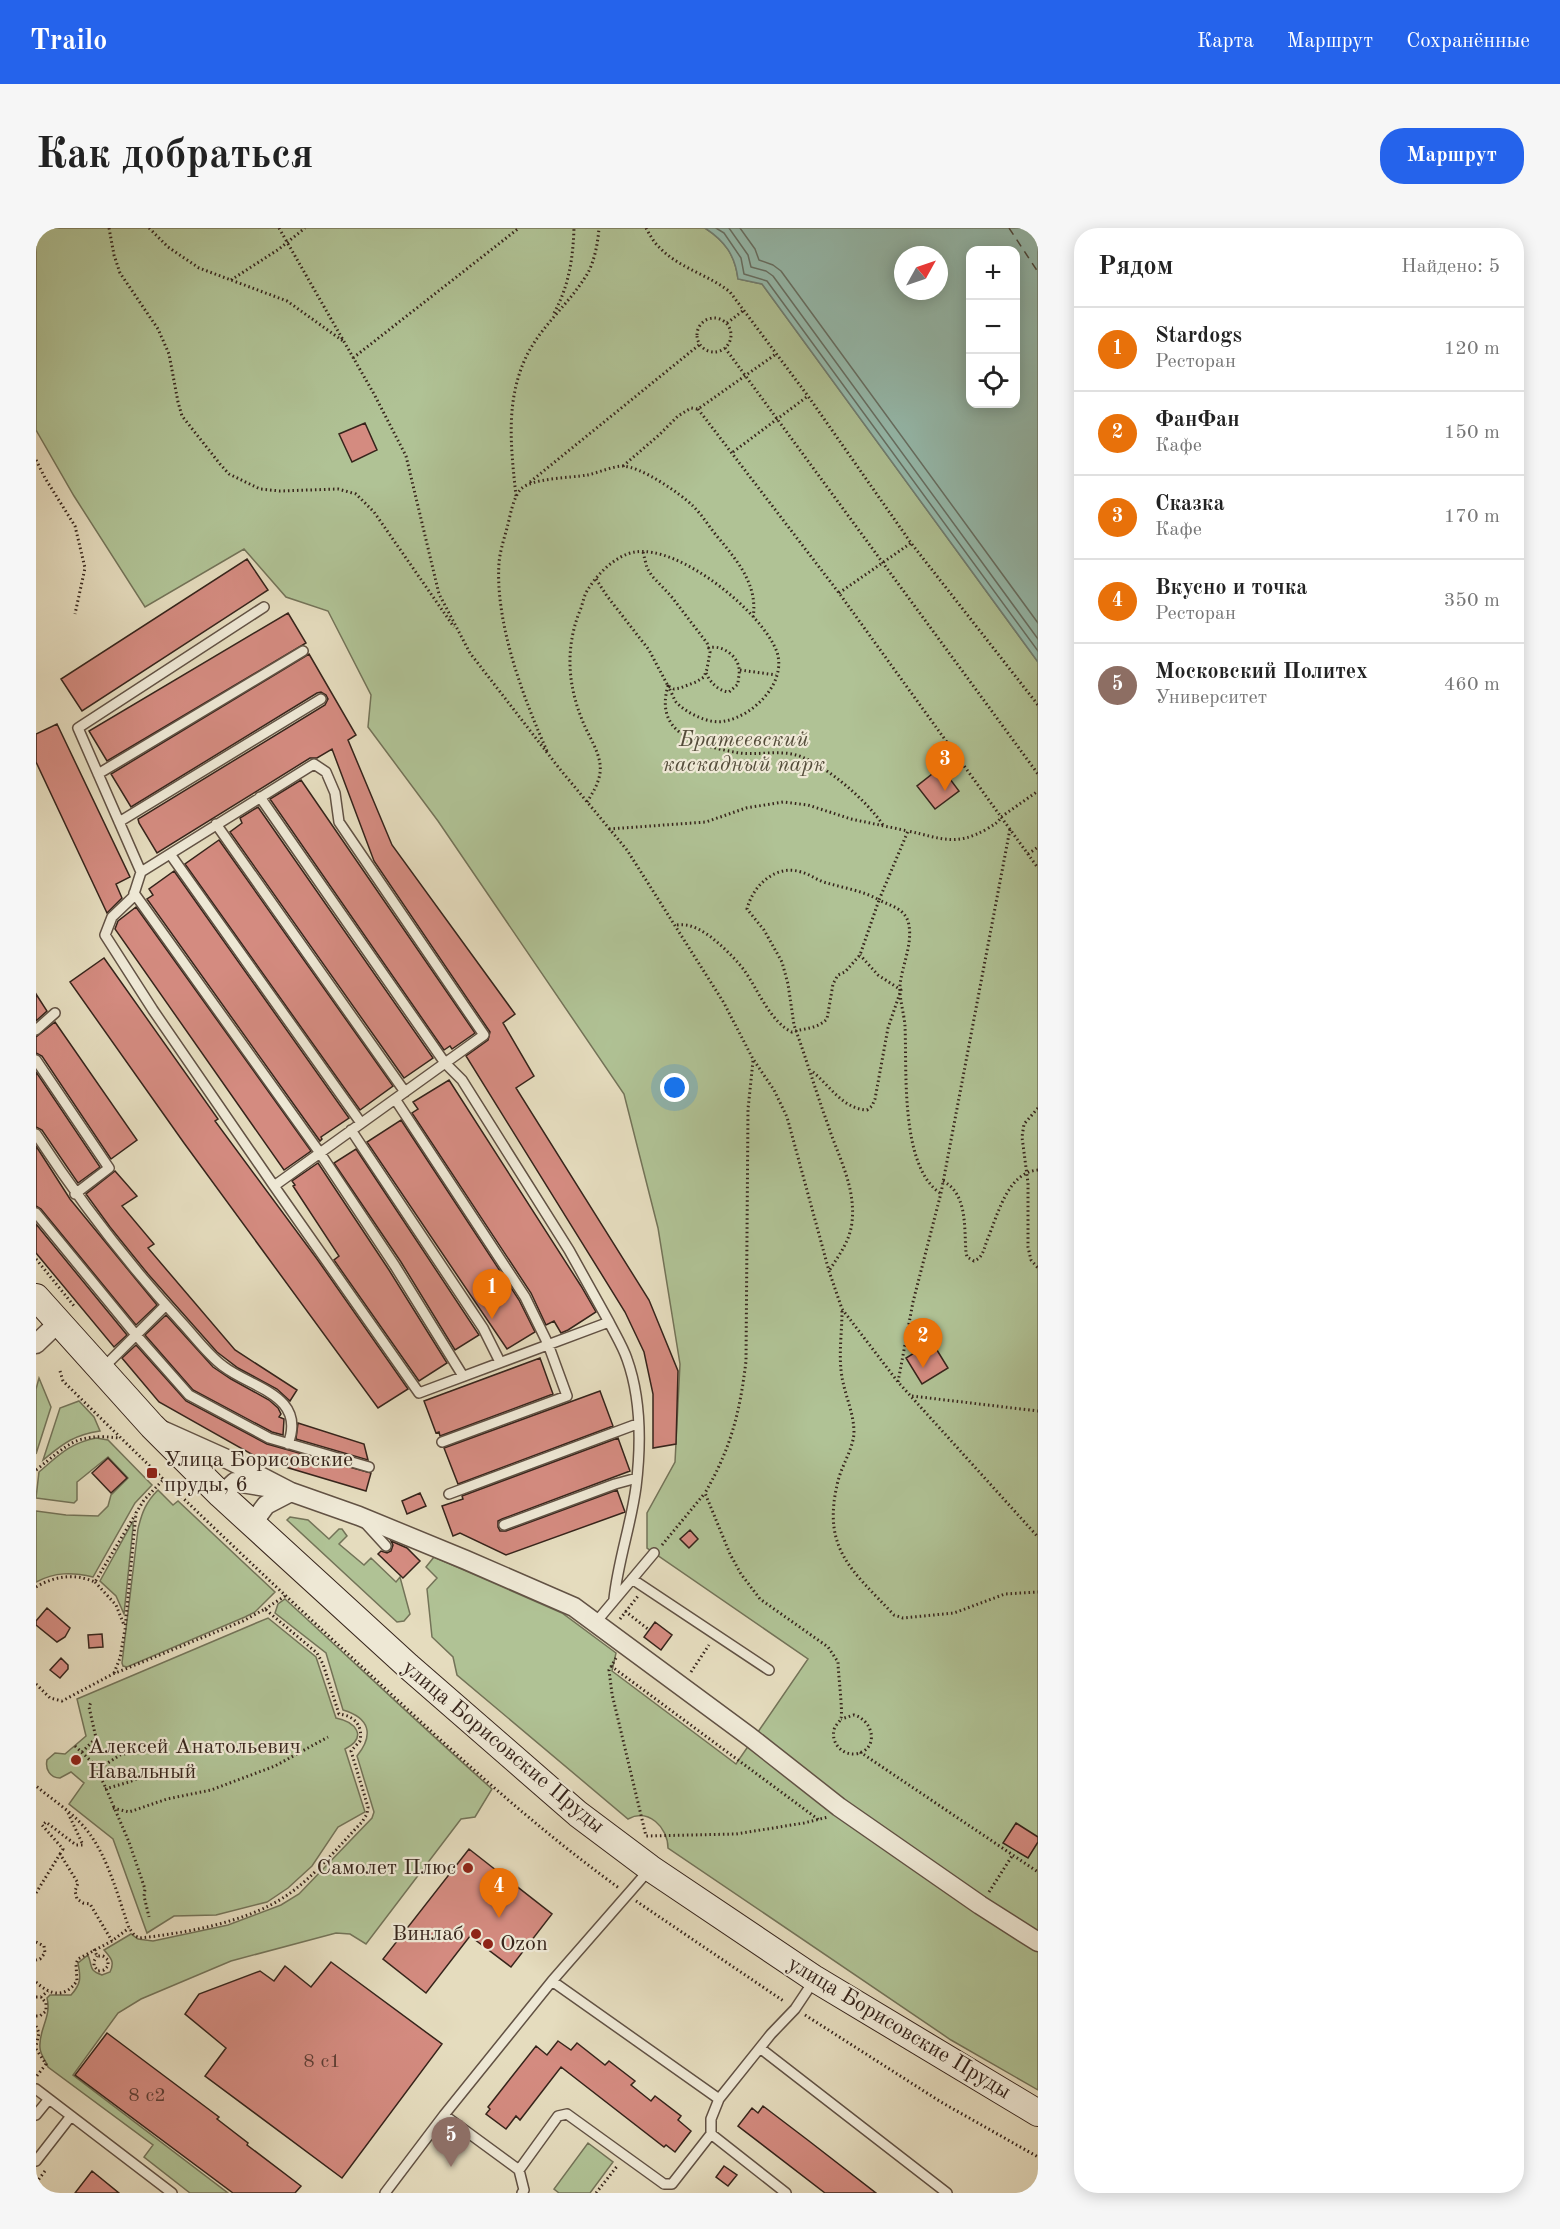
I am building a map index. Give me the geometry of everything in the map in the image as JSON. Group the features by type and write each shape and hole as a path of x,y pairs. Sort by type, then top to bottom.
{"main road":[{"name":"улица Борисовские Пруды","path":"36,1297 67,1315 101,1370 221,1496 408,1666 578,1814 650,1868 815,1979 1038,2113"}],"street":[{"path":"36,1344 67,1315"},
{"path":"152,1426 229,1460 291,1492 359,1516 574,1607 750,1737 839,1807 980,1905 1038,1942"},
{"path":"221,1496 235,1482 291,1492"},
{"path":"252,1524 266,1505 291,1492"}],"lane":[{"path":"141,872 78,728 264,607"},
{"path":"98,774 303,651"},
{"path":"119,822 321,699"},
{"path":"273,1186 484,1035 339,822 335,793 326,772 314,764 141,872 133,897 112,916 105,935 153,1010 273,1186 419,1393 609,1322"},
{"path":"260,797 445,1063 462,1080 569,1250 627,1359 636,1396 639,1450 637,1478 629,1524 616,1575 614,1599"},
{"path":"216,824 405,1092"},
{"path":"170,854 361,1123"},
{"path":"134,893 320,1153 395,1266 463,1376"},
{"path":"36,1030 55,1013"},
{"path":"36,1060 109,1168 75,1194"},
{"path":"395,1099 525,1297 548,1344 567,1396 442,1442"},
{"path":"351,1130 483,1329 500,1362"},
{"path":"36,1134 75,1194 166,1305 222,1366 272,1393 286,1407 293,1421 288,1444"},
{"path":"36,1213 136,1335 189,1395 269,1438 369,1467"},
{"path":"101,1370 166,1305"},
{"path":"448,1494 637,1424"},
{"path":"504,1525 637,1478"},
{"path":"359,1516 386,1546"},
{"path":"596,1622 654,1553"},
{"path":"632,1579 769,1670"},
{"path":"385,2193 444,2115 552,1981 650,1868"},
{"path":"519,2170 558,2116 567,2114 664,2184 672,2184 711,2134 711,2119 719,2099 795,2009 815,1979"},
{"path":"552,1981 719,2099"},
{"path":"760,2048 947,2193"},
{"path":"36,2089 172,2193"},
{"path":"36,2115 49,2099"},
{"path":"444,2115 519,2170 524,2190 522,2193"},
{"path":"36,2161 71,2116"},
{"path":"711,2134 786,2193"}],"path":[{"path":"109,228 120,273 163,338 171,363 182,416 220,464 229,474 261,489 280,491 338,489 356,494 374,512 461,636"},
{"path":"149,228 182,258 199,268 287,301 344,342"},
{"path":"279,228 354,358 406,456 440,594 470,653 627,850 724,1003 753,1059 774,1090 787,1117 842,1309 910,1396 1038,1537"},
{"path":"231,280 287,243 305,228"},
{"path":"354,358 519,228"},
{"path":"516,498 511,434 513,396 527,355 562,299 572,264 574,228"},
{"path":"549,322 588,274 599,228"},
{"path":"646,228 659,248 730,292 808,396 911,543 1038,705"},
{"path":"727,323 744,310"},
{"path":"715,317 727,323 732,337 725,348 714,353 705,351 699,345 696,336 702,323 715,317"},
{"path":"550,756 528,709 510,648 500,601 499,560 516,498 519,490 699,345"},
{"path":"725,348 1038,774"},
{"path":"519,490 530,483 592,474 622,466 678,416 691,408 698,409 776,354"},
{"path":"733,453 808,396"},
{"path":"698,409 839,593 1038,868"},
{"path":"36,460 75,526 85,568 75,614"},
{"path":"622,466 644,474 673,490 704,518 734,556 747,579 755,603 753,618"},
{"path":"839,593 911,543"},
{"path":"643,552 647,568 652,576 671,596 710,652 704,677 680,688 674,689 668,686"},
{"path":"587,802 598,782 600,764 577,705 569,657 573,631 586,592 596,579 620,556 643,552 666,555 709,577 753,618 777,653 778,663 776,675 765,697 750,710 723,722 704,719 676,701 649,650 596,579"},
{"path":"706,673 716,687 723,692 729,692 738,684 740,670 726,650 714,646 708,648"},
{"path":"740,670 776,675"},
{"path":"668,686 664,696 666,713 670,723 685,738 734,753 790,753 804,758 833,776 874,811 883,825"},
{"path":"609,829 706,822 746,808 783,802 942,839 959,840 977,834 997,822 1038,791"},
{"path":"898,1382 913,1302 941,1193 1010,829"},
{"path":"676,925 688,925 704,932 721,944 742,968 772,1014 788,1030 815,1028 824,1022 828,1014 833,984 838,975 845,972 860,955 879,900 908,831"},
{"path":"1028,854 1038,848"},
{"path":"811,1071 846,1104 861,1110 867,1110 872,1106 888,1028 901,990 908,951 908,922 900,909 863,893 823,882 803,872 784,869 765,880 752,896 747,909 764,930 782,962 787,976 796,1031 845,1170 853,1211 848,1239 829,1270"},
{"path":"860,955 878,975 901,990"},
{"path":"901,990 905,1025 909,1130 930,1185 941,1193"},
{"path":"654,1553 705,1493 729,1447 742,1393 746,1361 748,1109 753,1059"},
{"path":"1038,1108 1024,1124 1022,1137 1028,1183 1028,1247 1031,1260 1038,1268"},
{"path":"943,1181 952,1187 962,1206 967,1257 974,1261 982,1256 1014,1181 1025,1173 1038,1170"},
{"path":"36,1259 67,1315"},
{"path":"842,1309 841,1372 853,1418 854,1437 841,1470 834,1497 833,1529 838,1547 848,1566 894,1616 903,1618 954,1613 1005,1594 1038,1592"},
{"path":"910,1396 1038,1411"},
{"path":"36,1470 78,1439 96,1435 121,1438"},
{"path":"95,1582 144,1500 163,1480"},
{"path":"705,1493 730,1554 741,1574 760,1599 828,1647 834,1654 838,1662 841,1719"},
{"path":"113,1674 120,1658 125,1629 136,1513"},
{"path":"36,1587 52,1579 67,1576 86,1578 95,1582 116,1605 125,1629"},
{"path":"36,1684 50,1698 62,1701 113,1674 243,1621 285,1596"},
{"path":"36,1786 84,1826 99,1849 129,1929 140,1938 223,1922 268,1905 295,1888 368,1814 366,1798 351,1752 360,1741 360,1728 352,1718 339,1714 324,1664 317,1653 265,1609"},
{"path":"626,1611 649,1630"},
{"path":"624,1644 609,1670 612,1694 645,1836 736,1833 825,1819 839,1807"},
{"path":"687,1678 710,1644"},
{"path":"611,1666 819,1820"},
{"path":"82,1752 96,1738 89,1707 91,1702"},
{"path":"854,1715 865,1720 869,1725 871,1738 869,1744 860,1752 848,1753 838,1747 833,1735 841,1719 854,1715"},
{"path":"113,1808 129,1812 168,1799 211,1790 274,1766 328,1737"},
{"path":"75,1746 97,1770 129,1842 145,1889 144,1896 149,1917"},
{"path":"97,1770 120,1755 136,1751"},
{"path":"860,1752 1038,1872"},
{"path":"105,1789 151,1773"},
{"path":"36,1893 63,1850 42,1826 46,1822 76,1845 83,1845 68,1811"},
{"path":"60,1854 78,1883 75,1892 77,1899 90,1904 112,1941"},
{"path":"980,1905 1012,1856"},
{"path":"36,1982 48,1991 60,1993 69,1991 77,1981 78,1959 129,1929"},
{"path":"36,1942 44,1946 45,1953 36,1960"},
{"path":"94,1949 98,1956"},
{"path":"98,1956 104,1956 108,1960 108,1966 104,1970 98,1971 94,1966 94,1961 98,1956"},
{"path":"36,1997 41,1997 48,1991"},
{"path":"36,2016 46,2011 46,2003 41,1997"},
{"path":"36,2026 39,2033 36,2047 46,2064 36,2077"},
{"path":"596,2193 624,2156"}],"green space":[{"name":"Братеевский каскадный парк","path":"36,228 705,228 728,249 738,279 762,284 1038,662 1038,2090 951,2040 668,1848 665,1833 649,1818 635,1816 628,1819 457,1675 453,1657 432,1637 427,1589 437,1578 426,1567 434,1557 562,1613 616,1653 612,1671 736,1764 808,1659 647,1548 647,1513 675,1462 680,1364 658,1228 624,1094 438,821 368,727 371,695 328,611 286,597 244,549 145,607 74,496 36,430"},
{"path":"39,1378 51,1407 36,1454 36,1389"},
{"path":"79,1401 94,1417 100,1431 69,1441 43,1460 60,1408"},
{"path":"96,1438 108,1440 152,1485 135,1503 93,1577 64,1574 50,1576 36,1582 36,1511 98,1516 108,1506 111,1495 128,1478 108,1457 77,1482 77,1500 74,1503 36,1498 39,1472 72,1446"},
{"path":"158,1490 173,1505 178,1501 275,1592 255,1612 127,1667 122,1663 138,1529 145,1508"},
{"path":"290,1517 308,1520 329,1539 339,1529 342,1529 347,1536 339,1544 364,1565 371,1558 396,1582 400,1577 410,1614 404,1621 397,1622 287,1520"},
{"path":"133,1521 124,1614 116,1596 100,1581"},
{"path":"285,1599 492,1789 475,1817 461,1819 366,1944 350,1934 336,1933 231,1961 141,1999 118,2013 73,2075 228,2193 190,2193 144,2157 153,2145 48,2067 41,2053 40,2041 48,2011 47,1998 50,1995 71,1995 79,1980 78,1963 88,1955 93,1970 102,1975 110,1972 112,1965 104,1950 131,1934 138,1939 153,1941 228,1925 281,1905 299,1894 372,1818 374,1812 357,1756 366,1741 366,1728 359,1718 343,1710 326,1653 275,1613 278,1604"},
{"path":"268,1618 316,1657 336,1718 349,1723 357,1730 356,1740 345,1749 365,1812 338,1827 312,1866 288,1888 267,1902 216,1915 174,1916 147,1933 113,1839 69,1804 84,1783 71,1772 60,1778 51,1775 47,1760 55,1753 65,1754 86,1736 77,1699"},
{"path":"588,2143 613,2162 590,2193 559,2193 554,2189"}],"water":[{"path":"705,228 1038,228 1038,662 762,284 738,279 732,256 723,244"}],"building":[{"path":"365,423 377,450 352,462 339,434"},
{"path":"247,559 268,590 82,711 61,679"},
{"path":"288,613 306,643 107,761 89,731"},
{"path":"309,654 356,735 348,740 392,845 515,1014 503,1023 534,1076 516,1088 649,1300 678,1371 676,1444 653,1448 653,1394 644,1352 625,1312 466,1056 488,1040 490,1032 374,861 332,749 317,758 310,758 157,853 139,823 138,819 325,705 328,699 326,695 321,692 317,693 131,807 111,774"},
{"path":"57,724 130,877 116,884 122,898 107,913 36,762 36,734"},
{"path":"941,767 959,791 935,809 917,786"},
{"path":"301,780 475,1033 452,1049 450,1046 444,1050 270,799"},
{"path":"258,807 433,1058 404,1078 230,832 242,823 240,818"},
{"path":"219,840 393,1086 360,1110 185,864"},
{"path":"174,871 349,1118 321,1137 320,1141 147,899 153,895 149,889"},
{"path":"136,907 311,1151 284,1170 115,929 118,921"},
{"path":"104,958 218,1119 215,1121 317,1259 408,1389 378,1408 184,1143 70,982"},
{"path":"36,994 47,1011 36,1021"},
{"path":"55,1022 137,1140 111,1159 42,1056 36,1053 36,1037"},
{"path":"36,1072 100,1167 78,1183 42,1130 36,1127"},
{"path":"449,1080 596,1312 568,1330 561,1333 554,1321 546,1325 531,1293 412,1113 418,1109 413,1102"},
{"path":"401,1120 519,1300 535,1332 507,1349 367,1142"},
{"path":"36,1146 70,1199 157,1305 136,1325 41,1209 36,1206"},
{"path":"356,1149 479,1335 455,1350 401,1262 334,1163"},
{"path":"318,1163 447,1363 419,1381 334,1260 339,1256 293,1186 295,1185 292,1181"},
{"path":"115,1171 137,1196 122,1206 154,1244 148,1248 235,1350 297,1390 290,1401 277,1389 238,1368 217,1352 110,1227 86,1194"},
{"path":"36,1224 127,1335 114,1347 36,1253"},
{"path":"166,1315 213,1367 269,1400 278,1408 281,1414 279,1417 284,1419 283,1435 272,1432 193,1390 145,1335"},
{"path":"932,1342 948,1368 922,1384 906,1358"},
{"path":"136,1345 186,1401 267,1444 371,1473 366,1491 262,1460 159,1402 122,1358"},
{"path":"540,1358 553,1394 440,1436 439,1432 436,1433 424,1401"},
{"path":"600,1391 613,1426 458,1484 444,1448"},
{"path":"298,1423 364,1444 368,1460 296,1439"},
{"path":"618,1438 630,1471 502,1519 498,1521 498,1527 500,1531 506,1531 617,1490 625,1512 506,1555 460,1533 453,1536 442,1506 463,1499 462,1496"},
{"path":"108,1458 127,1478 111,1493 92,1473"},
{"path":"420,1493 426,1506 407,1514 402,1501"},
{"path":"690,1530 698,1539 689,1548 680,1539"},
{"path":"391,1541 407,1548 420,1561 403,1578 378,1554 381,1551 387,1553 391,1551 393,1545"},
{"path":"47,1608 70,1628 65,1637 57,1642 36,1625 36,1621"},
{"path":"655,1622 672,1635 661,1650 644,1637"},
{"path":"102,1634 103,1647 89,1648 88,1635"},
{"path":"61,1658 68,1665 68,1669 60,1678 50,1670"},
{"path":"1016,1823 1038,1837 1038,1842 1028,1858 1003,1843"},
{"path":"469,1849 552,1914 511,1967 470,1936 426,1993 383,1959"},
{"path":"331,1962 442,2044 342,2178 205,2076 226,2048 185,2014 199,1994 260,1971 274,1981 285,1966 311,1987"},
{"path":"107,2033 219,2117 217,2119 248,2143 247,2145 301,2186 295,2193 233,2193 75,2075"},
{"path":"558,2041 571,2050 577,2043 605,2065 609,2061 635,2081 631,2085 651,2101 655,2096 681,2116 678,2120 691,2131 675,2152 666,2145 664,2147 561,2067 520,2120 516,2116 506,2129 486,2114 490,2109 488,2107 536,2046 547,2055"},
{"path":"763,2106 876,2193 825,2193 738,2126 752,2108 758,2113"},
{"path":"724,2166 737,2175 728,2186 716,2177"},
{"path":"92,2171 119,2193 75,2193"}],"ferry route":[{"path":"1009,228 1038,272"}],"place":[{"name":"Сказка","path":"945,791"},
{"name":"Stardogs","path":"492,1319"},
{"name":"ФанФан","path":"923,1368"},
{"name":"Улица Борисовские пруды, 6","path":"152,1473"},
{"name":"Алексей Анатольевич Навальный","path":"76,1760"},
{"name":"Самолет Плюс","path":"468,1868"},
{"name":"Вкусно и точка","path":"499,1918"},
{"name":"Винлаб","path":"476,1934"},
{"name":"Ozon","path":"488,1944"},
{"name":"Московский Политех","path":"451,2167"}]}
